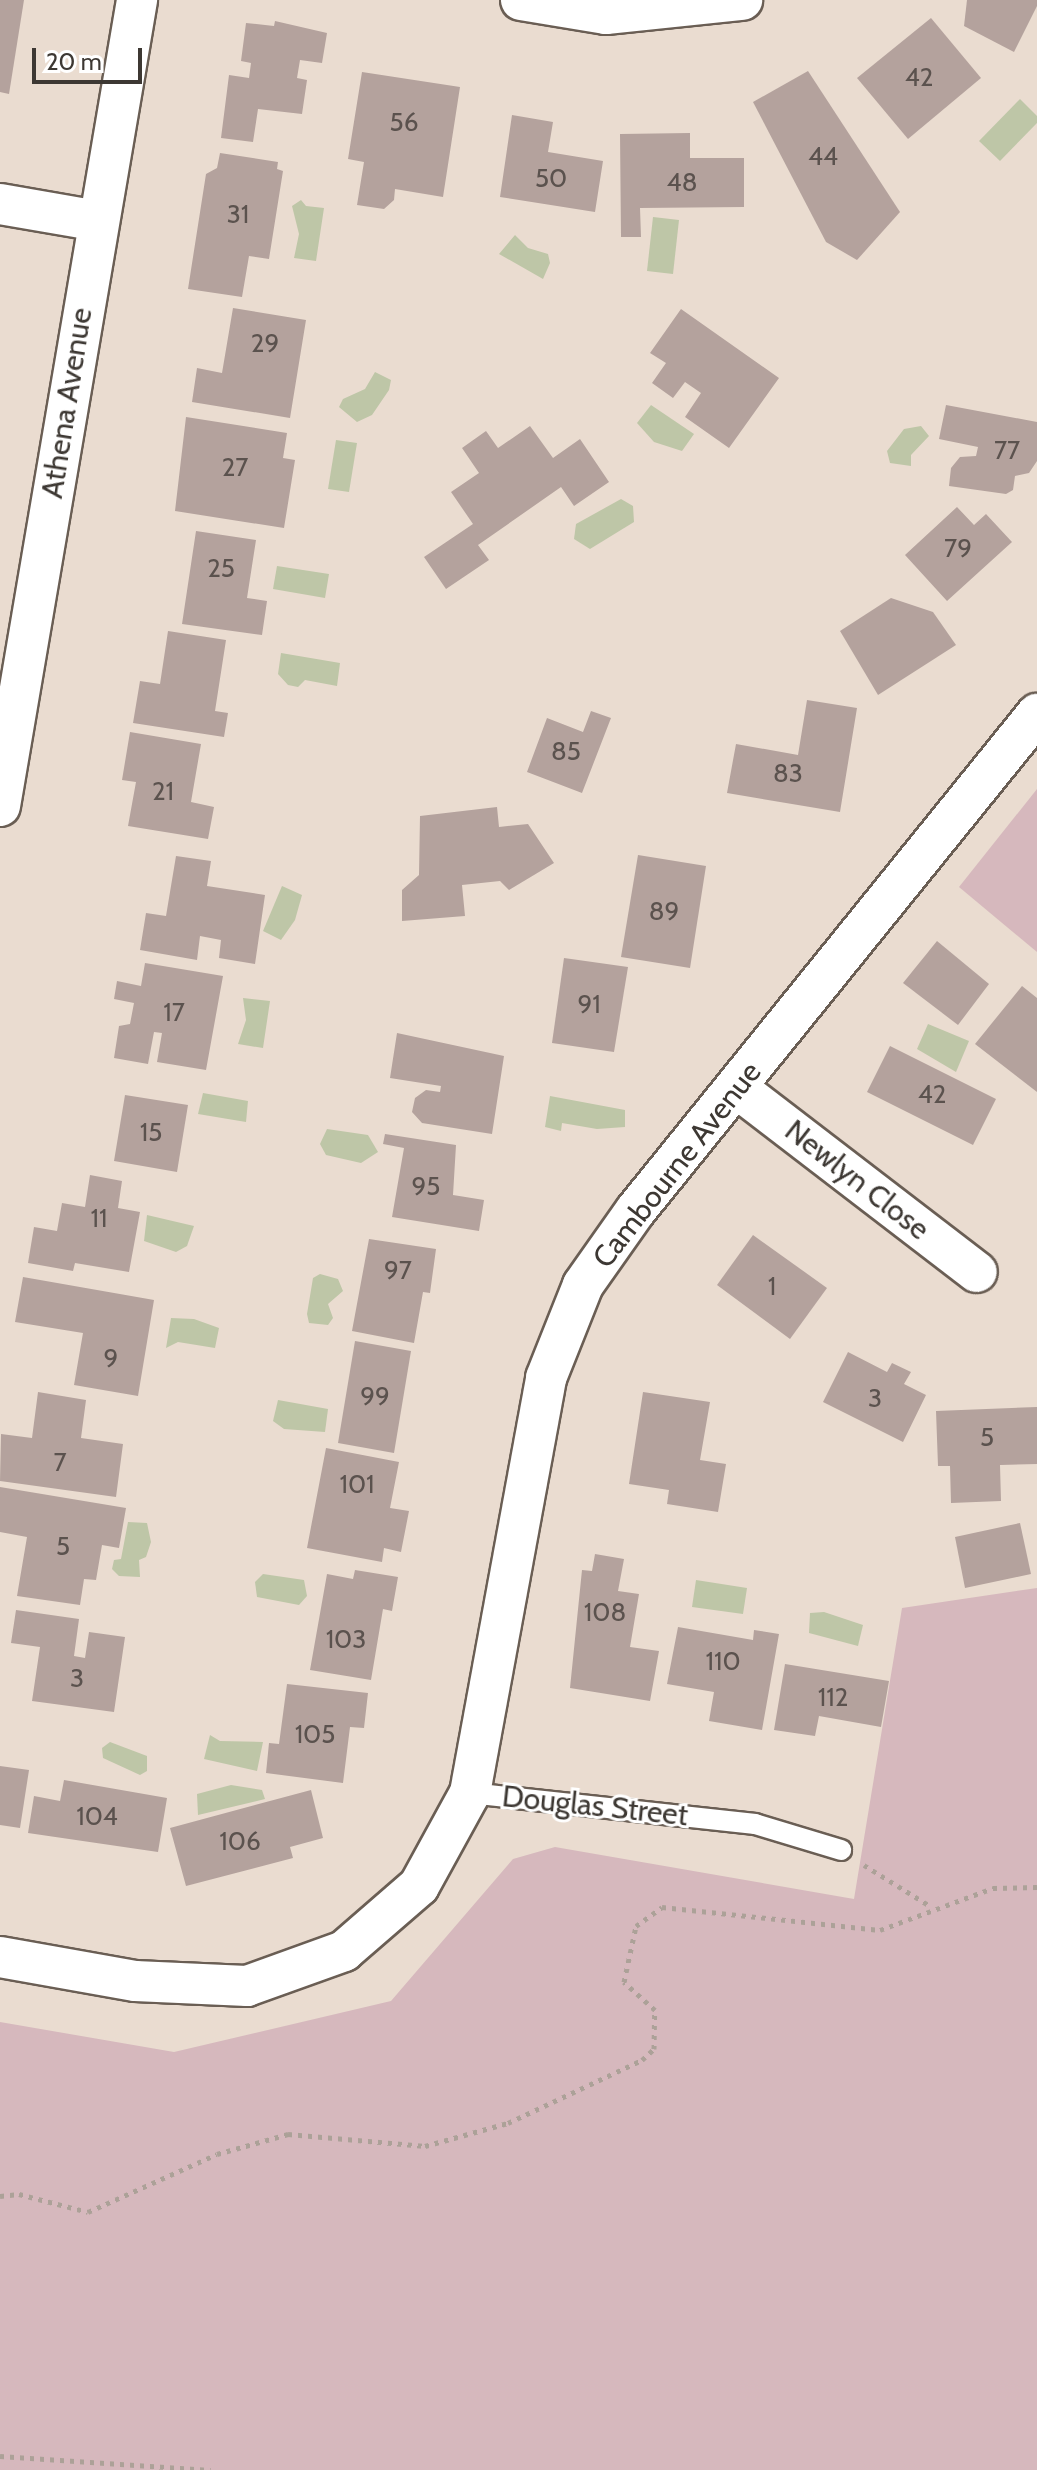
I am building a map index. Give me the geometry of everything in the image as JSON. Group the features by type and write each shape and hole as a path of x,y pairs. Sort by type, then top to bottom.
{"street":[{"name":"Athena Avenue","path":"0,806 137,0"},
{"path":"521,0 606,14 742,0"},
{"path":"0,204 98,221"},
{"name":"Cambourne Avenue","path":"470,1793 546,1378 583,1285 636,1210 1037,714"},
{"name":"Newlyn Close","path":"737,1088 977,1272"},
{"name":"Douglas Street","path":"0,1957 135,1981 247,1986 344,1951 355,1942 419,1886 470,1793"}],"lane":[{"name":"Douglas Street","path":"470,1793 755,1824 841,1850"}],"path":[{"path":"841,1850 931,1907"},
{"path":"0,2196 19,2194 88,2212 217,2154 288,2134 425,2146 508,2123 642,2060 654,2049 655,2010 624,1982 636,1926 662,1907 880,1930 931,1907 993,1888 1037,1887"},
{"path":"0,2456 211,2470"}],"shaded area":[{"path":"1020,99 1037,116 1037,123 1000,161 979,141"},
{"path":"301,200 306,206 324,208 316,261 294,258 299,234 292,206"},
{"path":"653,217 679,220 673,274 647,271"},
{"path":"515,235 528,248 548,254 550,263 543,279 499,254"},
{"path":"375,372 391,380 389,390 372,415 357,422 339,407 343,399 365,389"},
{"path":"651,405 694,434 682,451 654,442 637,423"},
{"path":"921,426 929,436 911,455 911,466 890,463 887,451 904,429"},
{"path":"336,440 357,443 349,492 328,489"},
{"path":"621,499 633,506 634,522 590,549 574,539 576,524"},
{"path":"277,566 329,574 325,598 273,589"},
{"path":"281,653 340,663 337,686 305,680 298,687 288,685 278,674"},
{"path":"1037,789 1037,952 959,887"},
{"path":"282,886 302,895 295,920 281,940 263,931"},
{"path":"243,998 270,1001 263,1048 238,1044 246,1020"},
{"path":"928,1024 969,1041 956,1072 917,1049"},
{"path":"203,1093 248,1101 246,1122 198,1114"},
{"path":"550,1096 625,1110 625,1127 597,1129 562,1123 561,1131 545,1127"},
{"path":"327,1129 368,1135 378,1152 361,1163 326,1155 320,1144"},
{"path":"147,1215 194,1226 187,1246 176,1252 144,1241"},
{"path":"320,1274 338,1279 343,1291 328,1304 333,1318 328,1325 309,1323 307,1314 313,1278"},
{"path":"171,1318 194,1319 219,1328 215,1348 178,1342 166,1348"},
{"path":"278,1400 328,1409 325,1432 284,1429 273,1421"},
{"path":"128,1522 147,1523 151,1542 146,1557 139,1560 140,1577 119,1576 112,1569 114,1560 121,1559"},
{"path":"263,1574 304,1580 307,1596 299,1605 257,1597 255,1582"},
{"path":"696,1580 747,1588 743,1614 692,1607"},
{"path":"1037,1588 1037,2470 0,2470 0,2022 174,2052 391,2001 513,1859 555,1847 854,1899 902,1608"},
{"path":"824,1612 863,1625 858,1646 809,1633 810,1613"},
{"path":"210,1735 220,1741 263,1742 257,1771 204,1759"},
{"path":"110,1742 147,1756 147,1771 140,1775 103,1758 102,1748"},
{"path":"231,1785 262,1790 265,1799 198,1815 197,1794"}],"building":[{"path":"0,0 24,0 9,94 0,92"},
{"path":"967,0 1037,0 1037,6 1014,52 964,26"},
{"path":"931,18 981,78 908,139 857,78"},
{"path":"275,21 327,33 322,63 300,60 297,78 307,80 302,114 258,109 253,142 221,138 229,75 249,78 251,63 241,61 246,23 274,26"},
{"path":"808,71 900,212 857,260 826,242 753,102"},
{"path":"362,72 460,87 443,197 395,189 394,200 384,209 357,205 364,162 348,159"},
{"path":"512,115 553,122 548,152 603,161 595,212 500,197"},
{"path":"690,133 690,158 744,158 744,207 640,208 641,237 621,237 620,134"},
{"path":"220,153 278,162 277,169 283,171 269,259 249,256 242,297 188,289 206,174 217,168"},
{"path":"233,308 306,320 290,418 192,402 197,368 222,373"},
{"path":"681,309 779,378 729,448 685,417 701,393 685,382 673,398 652,383 666,363 650,353"},
{"path":"946,405 1037,422 1037,461 1029,473 1015,476 1013,490 1006,494 949,486 951,468 960,457 976,456 978,447 939,439"},
{"path":"186,417 287,433 283,458 295,460 284,528 175,511"},
{"path":"530,426 553,458 580,439 609,482 574,506 561,487 478,545 489,560 446,589 424,557 473,524 451,492 479,473 462,448 486,431 498,448"},
{"path":"957,507 974,525 986,514 1012,542 947,601 905,555"},
{"path":"196,531 256,540 247,598 267,601 262,635 182,624"},
{"path":"891,598 933,612 956,645 878,695 840,631"},
{"path":"168,631 226,640 215,711 228,713 224,737 133,723 140,681 160,684"},
{"path":"807,700 857,708 840,812 727,793 736,744 798,755"},
{"path":"591,711 611,718 582,793 527,772 547,718 583,732"},
{"path":"130,732 201,744 191,802 214,807 208,839 128,826 136,782 122,780"},
{"path":"497,807 499,827 528,824 554,863 509,890 500,881 462,885 465,916 402,921 402,890 419,875 420,816"},
{"path":"638,855 706,866 690,968 621,957"},
{"path":"176,856 211,861 207,886 265,895 255,964 219,958 221,940 200,936 197,960 140,950 146,913 166,916"},
{"path":"937,941 989,984 958,1025 903,983"},
{"path":"564,958 628,967 614,1052 552,1043"},
{"path":"145,963 223,976 206,1070 157,1062 162,1033 154,1032 148,1064 114,1058 119,1026 130,1024 134,1003 114,999 117,981 141,986"},
{"path":"1022,986 1037,998 1037,1092 975,1044"},
{"path":"397,1033 504,1056 492,1134 422,1123 412,1112 415,1098 426,1090 440,1092 441,1086 390,1078"},
{"path":"890,1046 996,1099 973,1145 867,1092"},
{"path":"125,1095 188,1105 177,1172 114,1161"},
{"path":"385,1134 456,1145 453,1195 484,1200 479,1231 392,1217 404,1148 383,1144"},
{"path":"90,1175 122,1181 118,1208 140,1212 129,1272 75,1263 73,1271 28,1263 34,1227 57,1231 62,1203 85,1207"},
{"path":"753,1235 827,1288 790,1339 717,1285"},
{"path":"369,1239 436,1249 430,1293 423,1292 414,1343 352,1331"},
{"path":"23,1277 154,1300 138,1396 74,1385 83,1333 15,1322"},
{"path":"355,1341 411,1351 394,1453 338,1443"},
{"path":"848,1352 887,1372 892,1363 911,1372 904,1384 926,1395 903,1442 823,1402"},
{"path":"38,1392 86,1400 81,1438 123,1444 116,1497 0,1481 1,1434 32,1438"},
{"path":"643,1392 710,1402 700,1460 726,1464 718,1512 667,1504 669,1490 629,1484"},
{"path":"1037,1407 1037,1464 1000,1465 1001,1501 951,1503 950,1466 938,1466 936,1411"},
{"path":"326,1448 399,1462 390,1508 409,1511 401,1552 384,1548 382,1562 307,1548"},
{"path":"0,1487 126,1508 119,1548 102,1545 96,1580 84,1579 80,1605 17,1596 27,1537 0,1532"},
{"path":"1020,1523 1031,1574 965,1588 955,1537"},
{"path":"595,1554 624,1559 618,1591 639,1594 630,1647 659,1651 650,1701 570,1688 582,1570 592,1571"},
{"path":"355,1570 398,1577 392,1611 383,1609 371,1680 310,1670 327,1574 353,1579"},
{"path":"16,1610 79,1619 74,1656 85,1658 89,1632 125,1637 114,1712 32,1701 40,1647 11,1643"},
{"path":"678,1627 753,1640 754,1630 779,1634 762,1730 709,1721 714,1692 667,1684"},
{"path":"785,1664 889,1681 881,1727 819,1716 815,1736 774,1730"},
{"path":"287,1684 368,1693 364,1728 350,1727 343,1783 266,1773 269,1743 279,1744"},
{"path":"0,1766 29,1770 20,1828 0,1825"},
{"path":"64,1780 167,1798 158,1852 28,1833 34,1796 60,1801"},
{"path":"311,1790 323,1838 290,1847 293,1858 186,1886 170,1828"}]}
